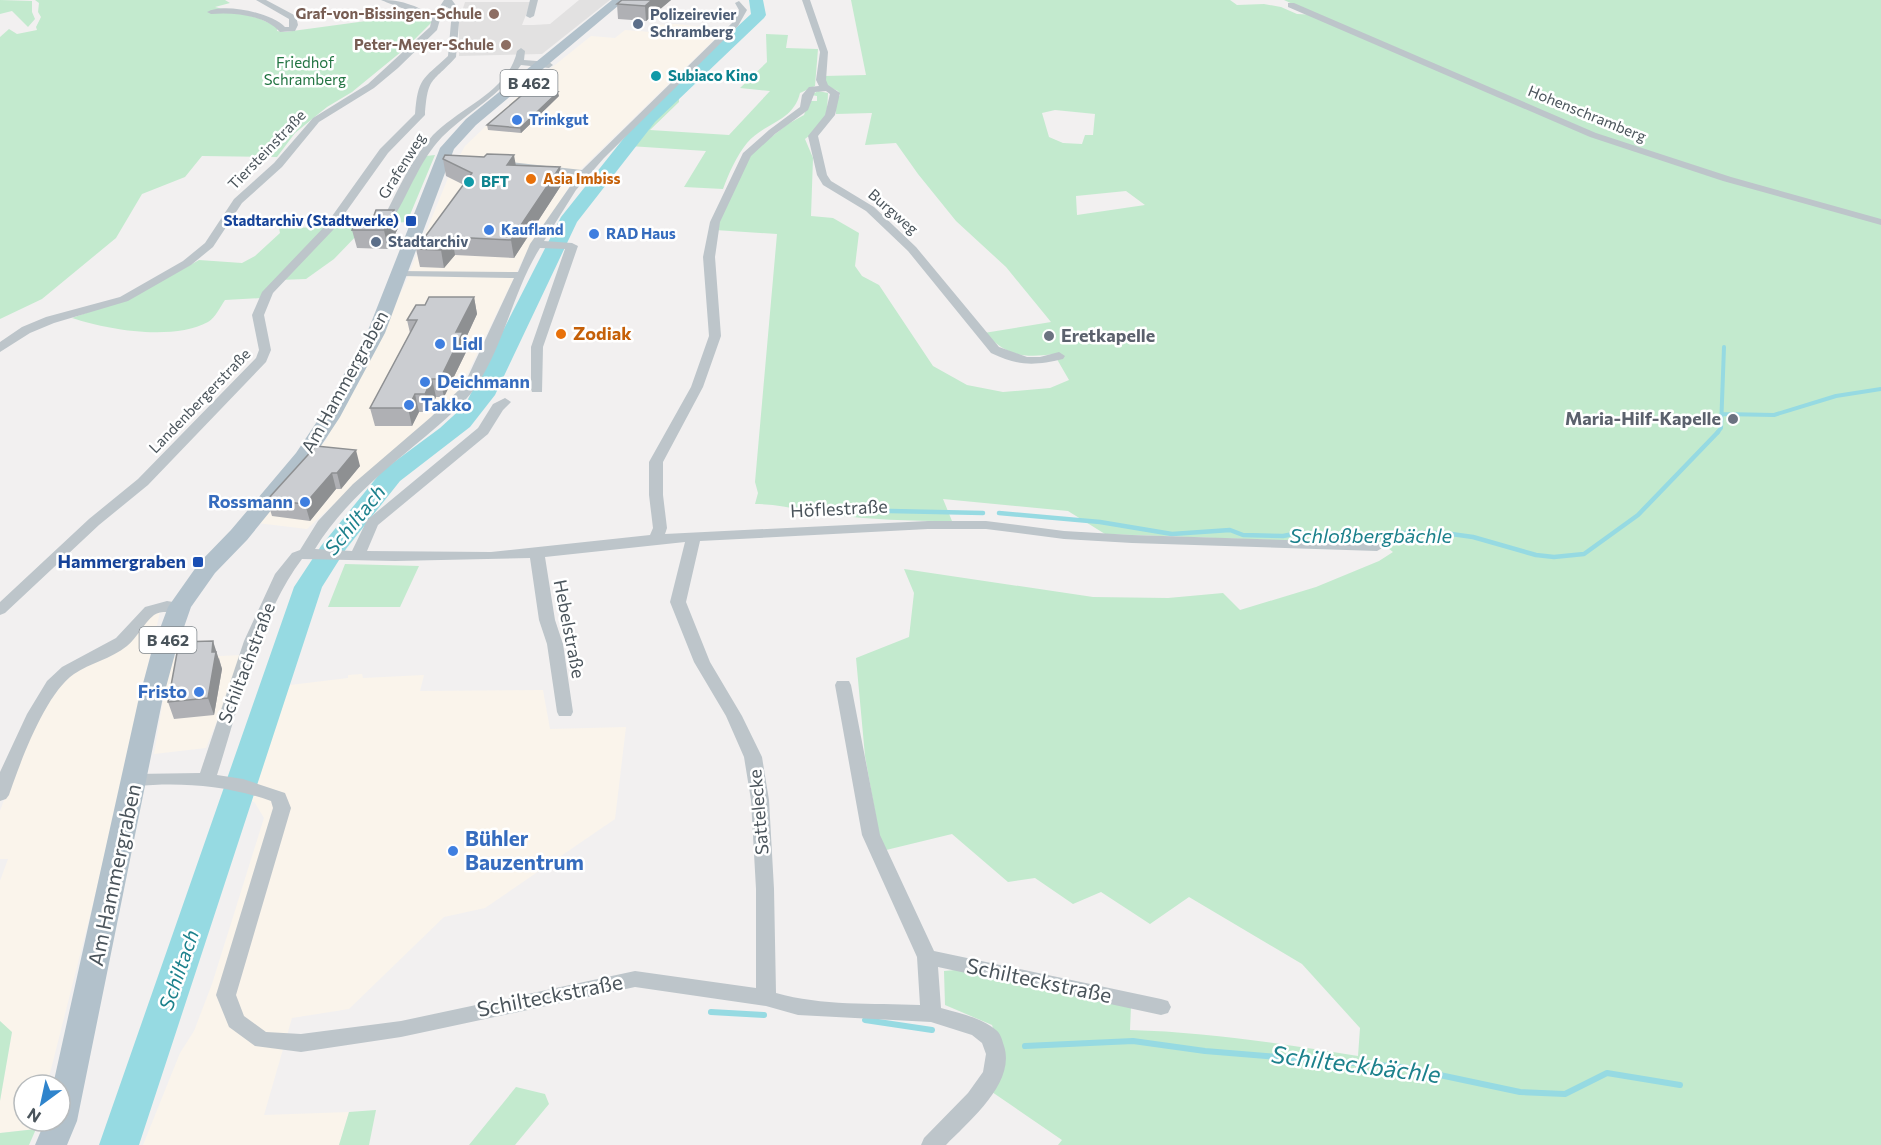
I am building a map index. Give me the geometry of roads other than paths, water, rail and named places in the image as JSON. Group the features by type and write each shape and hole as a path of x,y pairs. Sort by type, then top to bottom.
{"main road":[{"name":"B 462","path":"545,65 619,0"},
{"name":"B 462","path":"545,65 629,0"},
{"name":"Am Hammergraben","path":"51,1145 61,1121 150,702 164,650 180,606 207,568 239,535 304,457 330,417 376,333 449,159 447,148 471,122 545,65"}],"street":[{"path":"227,20 211,12 219,10 259,16 274,21 283,30 292,29 293,18 260,0"},
{"path":"385,0 411,7 427,16 438,16"},
{"path":"530,16 534,0"},
{"name":"Burgweg","path":"806,0 824,52 821,80 824,87 832,89 835,93 831,115 813,136 822,175 827,183 870,209 906,242 932,270 982,338 995,350 1009,357 1027,361 1040,362 1059,356"},
{"name":"Tiersteinstraße","path":"0,348 26,330 50,320 102,307 124,298 187,263 209,245 238,201 278,165 316,120 371,86 395,66 434,28 438,16 448,1"},
{"name":"Landenbergerstraße","path":"0,610 94,522 143,482 262,359 265,350 258,315 268,292 329,228 384,151 420,115 422,89 426,81 452,57 456,11 448,1"},
{"name":"Schiltachstraße","path":"215,780 252,641 283,574 297,556 312,553 323,524 358,487 436,420 469,387 521,275 541,245 563,200 584,173 735,24 743,10 740,3"},
{"name":"Hohenschramberg","path":"1291,5 1593,135 1727,179 1881,222"},
{"name":"Grafenweg","path":"390,214 432,143 445,129 502,86 519,62 521,51"},
{"path":"519,62 545,65"},
{"path":"656,539 660,528 656,495 656,462 697,387 715,336 709,257 715,222 747,156 772,132 805,108 809,91 824,87"},
{"path":"480,161 584,173"},
{"path":"537,389 537,347 572,246 541,245"},
{"path":"401,273 521,275"},
{"path":"357,556 372,523 483,430 498,407 504,402"},
{"name":"Höflestraße","path":"312,553 438,557 537,554 656,539 849,527 986,525 1064,535 1132,539 1377,547"},
{"name":"Sattelecke","path":"694,537 678,602 702,662 734,716 753,757 760,800 765,889 766,998"},
{"name":"Hebelstraße","path":"537,554 539,578 547,620 555,644 565,712"},
{"path":"0,795 32,721 60,677 124,641 154,608 162,604 180,606"},
{"path":"843,685 871,835 927,957 931,1014"},
{"path":"135,780 174,776 215,780"},
{"name":"Schilteckstraße","path":"215,780 279,797 282,808 226,995 236,1022 262,1040 301,1043 371,1034 635,979 766,998 798,1007 931,1014 979,1029 991,1038 996,1054 993,1075 976,1100 932,1145"},
{"name":"Schilteckstraße","path":"927,957 1161,1007"}],"waterway":[{"name":"Schiltach","path":"119,1145 308,587 337,543 391,476 449,433 474,410 484,395 568,221 649,118 759,15 756,0"},
{"name":"Schloßbergbächle","path":"1717,433 1721,428 1724,347"},
{"path":"1722,414 1774,415 1836,396 1881,389"},
{"name":"Schloßbergbächle","path":"999,513 1100,522 1172,534 1230,530 1243,535 1283,536 1299,533 1357,537 1392,533 1444,533 1473,537 1536,555 1554,557 1584,554 1638,515 1718,432"},
{"name":"Schloßbergbächle","path":"890,511 983,513"},
{"name":"Schilteckbächle","path":"711,1012 764,1015"},
{"name":"Schilteckbächle","path":"865,1020 932,1030"},
{"name":"Schilteckbächle","path":"1025,1046 1133,1041 1205,1051 1402,1067 1520,1092 1565,1094 1607,1073 1680,1085"}],"place":[{"name":"Graf-von-Bissingen-Schule","path":"494,14"},
{"name":"Polizeirevier Schramberg","path":"638,24"},
{"name":"Peter-Meyer-Schule","path":"506,45"},
{"name":"Subiaco Kino","path":"656,76"},
{"name":"Trinkgut","path":"517,120"},
{"name":"Asia Imbiss","path":"531,179"},
{"name":"BFT","path":"469,182"},
{"name":"Stadtarchiv (Stadtwerke)","path":"411,221"},
{"name":"Kaufland","path":"489,230"},
{"name":"RAD Haus","path":"594,234"},
{"name":"Stadtarchiv","path":"376,242"},
{"name":"Zodiak","path":"561,334"},
{"name":"Eretkapelle","path":"1049,336"},
{"name":"Lidl","path":"440,344"},
{"name":"Deichmann","path":"425,382"},
{"name":"Takko","path":"409,405"},
{"name":"Maria-Hilf-Kapelle","path":"1733,419"},
{"name":"Rossmann","path":"305,502"},
{"name":"Hammergraben","path":"198,562"},
{"name":"Fristo","path":"199,692"},
{"name":"Bühler Bauzentrum","path":"453,851"}],"park label":[{"name":"Friedhof Schramberg","path":"305,72"}]}
